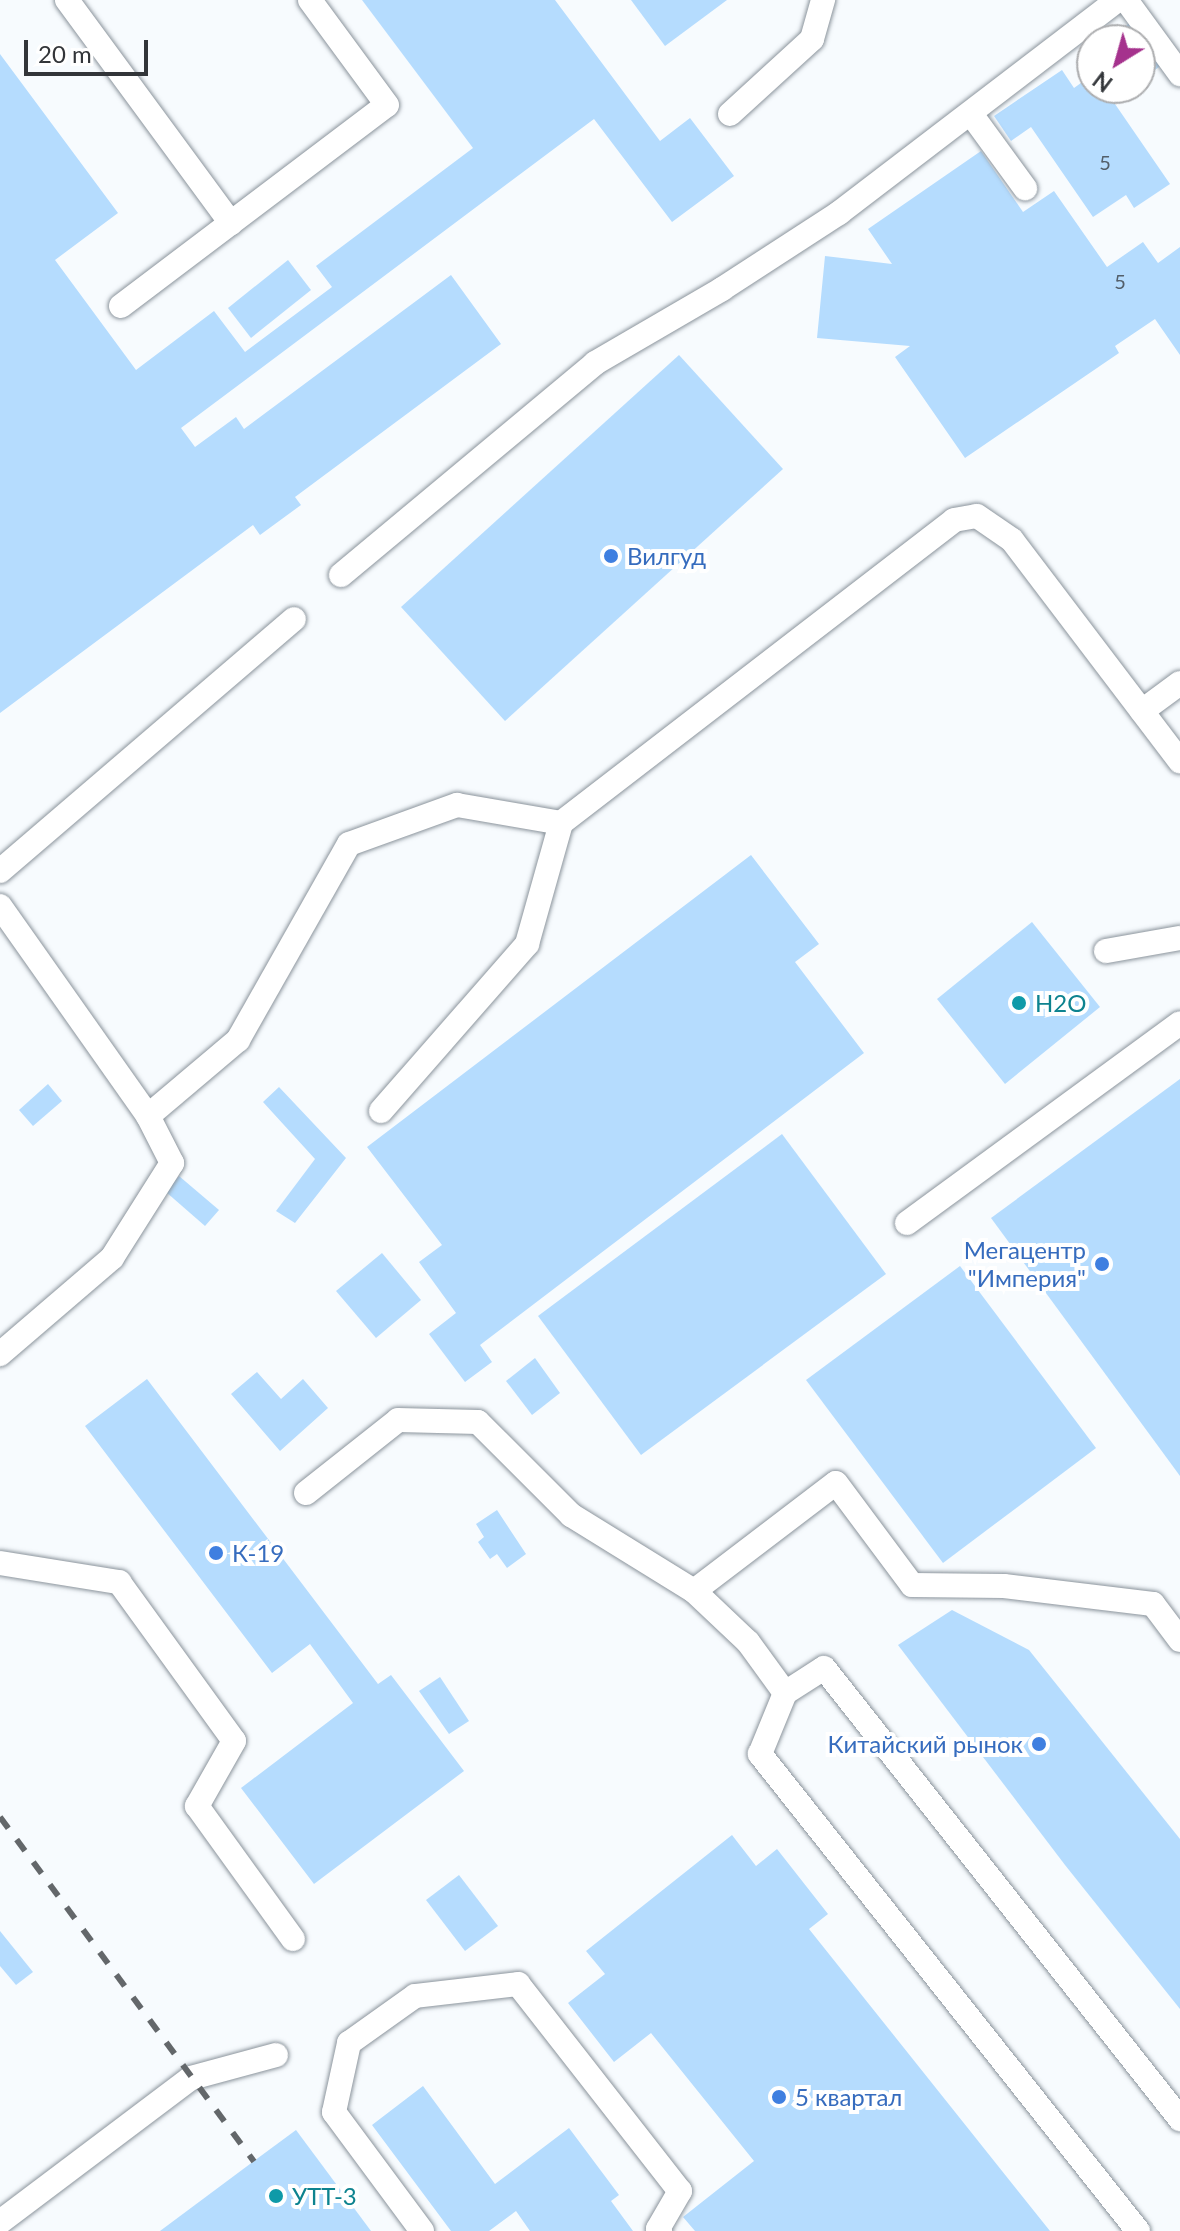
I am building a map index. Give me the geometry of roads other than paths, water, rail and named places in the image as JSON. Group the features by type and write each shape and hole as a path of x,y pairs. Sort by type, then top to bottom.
{"lane":[{"path":"67,0 231,223"},
{"path":"121,306 387,105 310,0"},
{"path":"730,114 812,39 823,0"},
{"path":"341,575 595,363 722,289 839,213 1118,0"},
{"path":"1126,0 1180,74"},
{"path":"971,114 1025,188"},
{"path":"381,1111 527,944 561,823 954,520 977,516 1012,540 1180,761"},
{"path":"0,871 294,619"},
{"path":"1142,711 1180,683"},
{"path":"148,1116 238,1040 349,844 457,805 561,823"},
{"path":"0,906 148,1116 172,1163 112,1258 0,1354"},
{"path":"1106,951 1180,938"},
{"path":"907,1223 1180,1023"},
{"path":"306,1493 398,1420 478,1422 571,1515 694,1591 748,1642 785,1693"},
{"path":"694,1591 836,1483 912,1585 1004,1586 1153,1604 1180,1640"},
{"path":"0,1563 119,1582 234,1741 197,1806 293,1939"},
{"path":"1138,2231 760,1754 785,1693 824,1668 1180,2119"},
{"path":"422,2231 334,2112 349,2043 415,1996 518,1984 680,2191 658,2229 660,2231"},
{"path":"0,2222 191,2078 276,2055"}],"railway":[{"path":"0,1817 254,2161"}],"place":[{"name":"Вилгуд","path":"611,556"},
{"name":"H2O","path":"1019,1003"},
{"name":"Мегацентр \"Империя\"","path":"1102,1264"},
{"name":"К-19","path":"216,1553"},
{"name":"Китайский рынок","path":"1039,1744"},
{"name":"5 квартал","path":"779,2097"},
{"name":"УТТ-3","path":"276,2196"}]}
